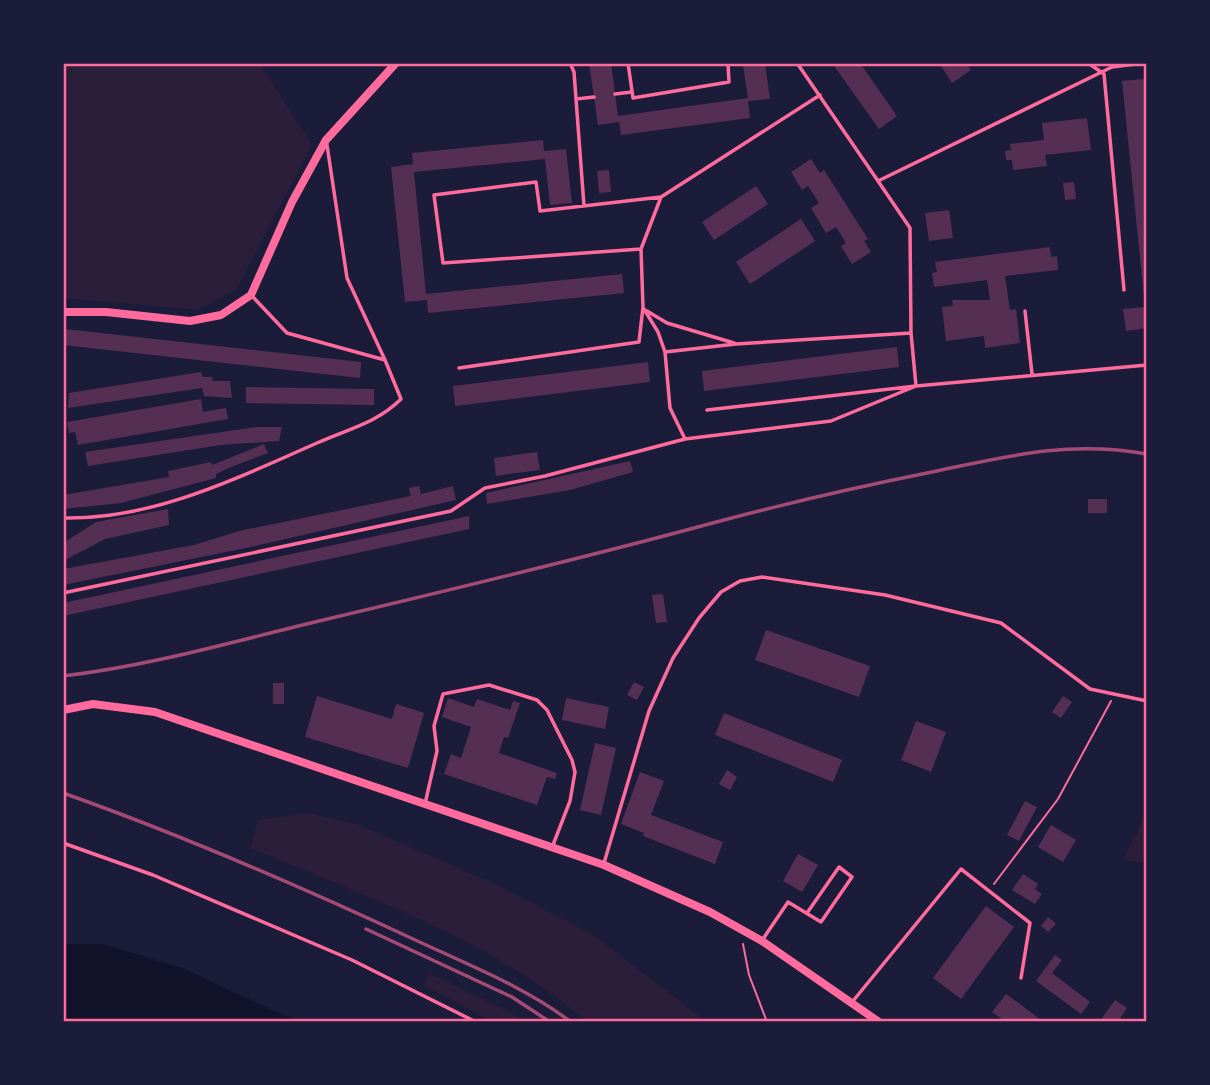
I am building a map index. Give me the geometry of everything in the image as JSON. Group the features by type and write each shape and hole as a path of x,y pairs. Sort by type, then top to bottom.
{"street":[{"path":"63,312 106,312 190,321 221,315 251,295 292,202 326,140 396,63"},
{"path":"63,710 93,704 155,712 604,865 710,912 762,941 879,1022"}],"lane":[{"path":"570,63 574,72 584,206"},
{"path":"628,63 633,97 729,82 728,63"},
{"path":"797,63 910,228 911,333 916,387"},
{"path":"1088,63 1104,74"},
{"path":"878,181 1104,74 1112,67 1144,63"},
{"path":"1104,74 1124,290"},
{"path":"615,94 632,92"},
{"path":"641,249 443,263 434,195 536,182 540,211 661,197 820,95"},
{"path":"576,99 594,97"},
{"path":"63,518 85,518 205,493 337,434 373,422 401,399 347,278 326,140"},
{"path":"459,368 639,342 643,307 641,249 661,197"},
{"path":"251,295 287,333 385,360"},
{"path":"643,307 656,319 736,344"},
{"path":"643,307 658,332 665,352 670,408 685,439"},
{"path":"1025,311 1032,374"},
{"path":"665,352 736,344 911,333"},
{"path":"707,410 1032,374 1147,365"},
{"path":"63,593 451,511 485,488 545,476 685,439 831,421 916,387"},
{"path":"604,865 649,712 673,658 699,618 721,592 740,581 762,577 885,595 1001,622 1090,690 1147,701"},
{"path":"425,804 437,751 434,726 443,694 489,685 537,700 554,722 575,772 570,801 552,847"},
{"path":"63,844 153,875 352,960 476,1022"},
{"path":"762,941 788,902 821,922 852,877 839,867 807,913"},
{"path":"852,1003 961,869 1030,923 1021,978"}],"path":[{"path":"989,891 1058,799 1114,695"},
{"path":"740,929 749,975 767,1022"}],"shaded area":[{"path":"63,63 260,63 312,145 236,290 198,310 63,298"},
{"path":"1147,805 1147,863 1122,860 1137,833"},
{"path":"308,813 360,825 493,883 591,933 707,1022 587,1022 510,966 468,943 382,902 250,848 258,820"},
{"path":"63,944 103,944 182,968 298,1022 63,1022"},
{"path":"429,973 527,1022 493,1022 424,986"}],"building":[{"path":"589,63 611,63 618,116 748,98 743,65 758,63 765,63 770,99 748,101 750,118 621,135 619,122 598,125"},
{"path":"832,63 860,63 897,116 879,129"},
{"path":"939,63 966,63 971,70 952,83"},
{"path":"1144,79 1147,112 1147,328 1126,331 1123,309 1145,307 1122,81"},
{"path":"1087,118 1091,150 1045,155 1047,166 1013,170 1012,160 1006,160 1005,151 1011,150 1010,144 1044,140 1042,123"},
{"path":"543,140 544,151 566,149 572,203 550,205 545,159 414,172 426,294 622,274 624,293 428,313 427,300 405,302 391,167 413,164 412,153"},
{"path":"811,159 820,173 824,170 868,239 864,241 871,252 852,264 841,246 846,243 836,227 826,233 811,208 819,203 808,186 802,190 791,172"},
{"path":"609,170 611,192 599,193 597,171"},
{"path":"1074,182 1076,199 1065,200 1063,183"},
{"path":"756,186 768,204 714,240 702,222"},
{"path":"949,210 953,238 929,241 925,213"},
{"path":"801,219 815,241 750,284 736,262"},
{"path":"1050,247 1051,257 1057,256 1058,270 1005,276 1010,310 1016,309 1020,343 985,348 984,336 946,341 942,307 953,306 952,300 990,300 987,280 934,287 932,273 937,272 935,262"},
{"path":"65,329 361,362 360,378 63,345"},
{"path":"897,347 899,367 704,391 702,371"},
{"path":"648,362 650,382 455,406 453,386"},
{"path":"201,372 203,377 212,377 213,381 230,381 232,398 204,396 202,388 68,408 69,393"},
{"path":"246,387 374,389 374,405 246,403"},
{"path":"201,399 203,412 226,408 228,419 78,445 75,432 69,433 67,422"},
{"path":"256,427 282,427 279,441 220,445 88,466 85,452"},
{"path":"264,444 268,453 216,474 216,478 121,503 63,509 63,495 169,477 168,471 211,462 212,465"},
{"path":"537,452 540,470 496,476 494,458"},
{"path":"630,461 633,472 570,490 487,504 486,493"},
{"path":"419,486 421,494 453,486 456,500 246,548 63,585 63,569 194,545 239,531 411,496 409,488"},
{"path":"1088,499 1107,499 1107,513 1088,513"},
{"path":"168,509 169,525 105,539 63,561 63,543 96,522"},
{"path":"469,516 469,529 63,616 63,603"},
{"path":"663,594 667,622 656,623 652,595"},
{"path":"766,630 870,666 859,697 755,660"},
{"path":"634,682 644,687 637,700 627,695"},
{"path":"273,683 284,683 284,704 273,704"},
{"path":"317,696 392,719 396,704 424,713 408,768 305,737"},
{"path":"1063,696 1072,702 1061,718 1052,712"},
{"path":"448,698 474,707 477,699 510,710 513,701 520,703 508,738 504,737 499,753 557,773 555,779 547,777 537,805 444,774 451,754 461,758 471,727 442,717"},
{"path":"566,698 609,707 605,729 562,720"},
{"path":"724,713 842,760 833,782 715,735"},
{"path":"916,721 946,732 931,772 901,760"},
{"path":"595,743 616,748 601,815 580,810"},
{"path":"727,770 737,777 730,790 719,784"},
{"path":"640,772 664,781 651,815 723,842 715,864 643,836 644,833 621,824"},
{"path":"1025,801 1037,807 1019,841 1007,835"},
{"path":"1051,825 1076,840 1063,862 1038,847"},
{"path":"798,854 818,865 802,892 783,881"},
{"path":"1023,874 1038,884 1035,889 1042,894 1035,904 1012,890"},
{"path":"986,906 1014,927 961,999 933,978"},
{"path":"1048,917 1056,924 1048,932 1041,926"},
{"path":"1055,955 1062,960 1052,973 1090,1002 1081,1014 1036,981"},
{"path":"1006,994 1044,1022 1006,1022 992,1012"},
{"path":"1115,1000 1127,1008 1118,1022 1099,1022"}],"railway":[{"path":"63,676 96,672 192,652 792,503 987,460 1065,449 1118,450 1147,454"},
{"path":"63,793 195,843 325,899 493,976 534,997 571,1022"},
{"path":"366,929 512,997 550,1022"}]}
